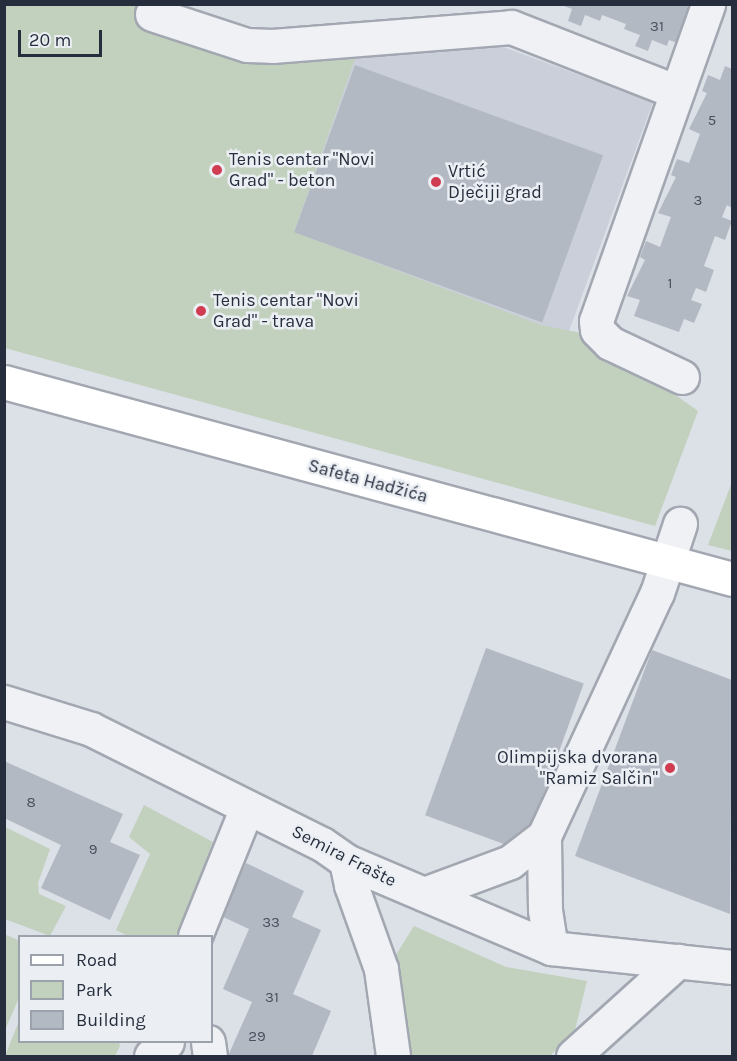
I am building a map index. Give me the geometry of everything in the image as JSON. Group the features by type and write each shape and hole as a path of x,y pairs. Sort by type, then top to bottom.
{"main road":[{"name":"Safeta Hadžića","path":"4,382 732,579"}],"street":[{"path":"682,377 610,343 597,330 596,321 708,4"},
{"path":"153,14 247,45 272,46 511,27 677,92"},
{"path":"551,948 545,910 544,836 657,594 680,524"},
{"name":"Semira Frašte","path":"4,702 91,729 322,844 346,861 551,948 732,967"},
{"path":"195,935 247,807"},
{"path":"424,894 510,862 544,836"},
{"path":"346,861 351,885 381,969 393,1056"},
{"path":"573,1056 678,961"},
{"path":"151,1056 165,1043"}],"shaded area":[{"name":"Vrtić Dječiji grad","path":"495,44 653,102 569,331 511,362 221,246 275,64"}],"green space":[{"path":"4,5 141,5 143,20 275,64 356,56 294,232 541,325 591,335 698,411 655,526 5,348"},
{"path":"732,482 732,551 708,545"},
{"path":"144,805 213,842 176,935 126,935 116,930 150,854 129,837"},
{"path":"5,827 50,849 38,883 39,894 66,906 51,935 5,919"},
{"path":"414,926 506,967 587,981 575,1030 550,1056 409,1056 394,958"},
{"path":"4,934 18,940 18,1000 5,1030"},
{"path":"18,1024 18,1043 119,1043 120,1046 115,1056 5,1056"}],"building":[{"path":"559,4 698,4 683,45 669,40 667,46 652,40 648,51 635,46 640,35 624,29 626,24 602,15 600,21 585,15 581,26 568,21 572,9"},
{"path":"355,65 603,155 542,323 294,232"},
{"path":"725,66 732,69 732,208 727,205 722,217 732,221 725,240 715,236 704,266 714,270 706,292 696,288 691,300 702,304 694,323 684,319 679,332 634,316 640,300 627,296 645,260 640,257 646,241 660,247 671,217 658,213 676,177 671,175 677,159 689,163 700,134 689,129 707,93 702,91 708,75 720,80"},
{"path":"486,648 584,684 523,851 425,815"},
{"name":"Olimpijska dvorana \"Ramiz Salčin\"","path":"652,650 732,680 730,914 575,856"},
{"path":"4,761 123,814 110,842 140,855 110,920 41,888 61,845 4,818"},
{"path":"246,863 304,891 292,917 321,930 293,994 331,1011 312,1056 228,1056 252,1002 223,989 249,929 221,916"}],"place":[{"name":"Tenis centar \"Novi Grad\" - beton","path":"217,170"},
{"name":"Vrtić Dječiji grad","path":"436,182"},
{"name":"Tenis centar \"Novi Grad\" - trava","path":"201,311"},
{"name":"Olimpijska dvorana \"Ramiz Salčin\"","path":"670,768"}]}
